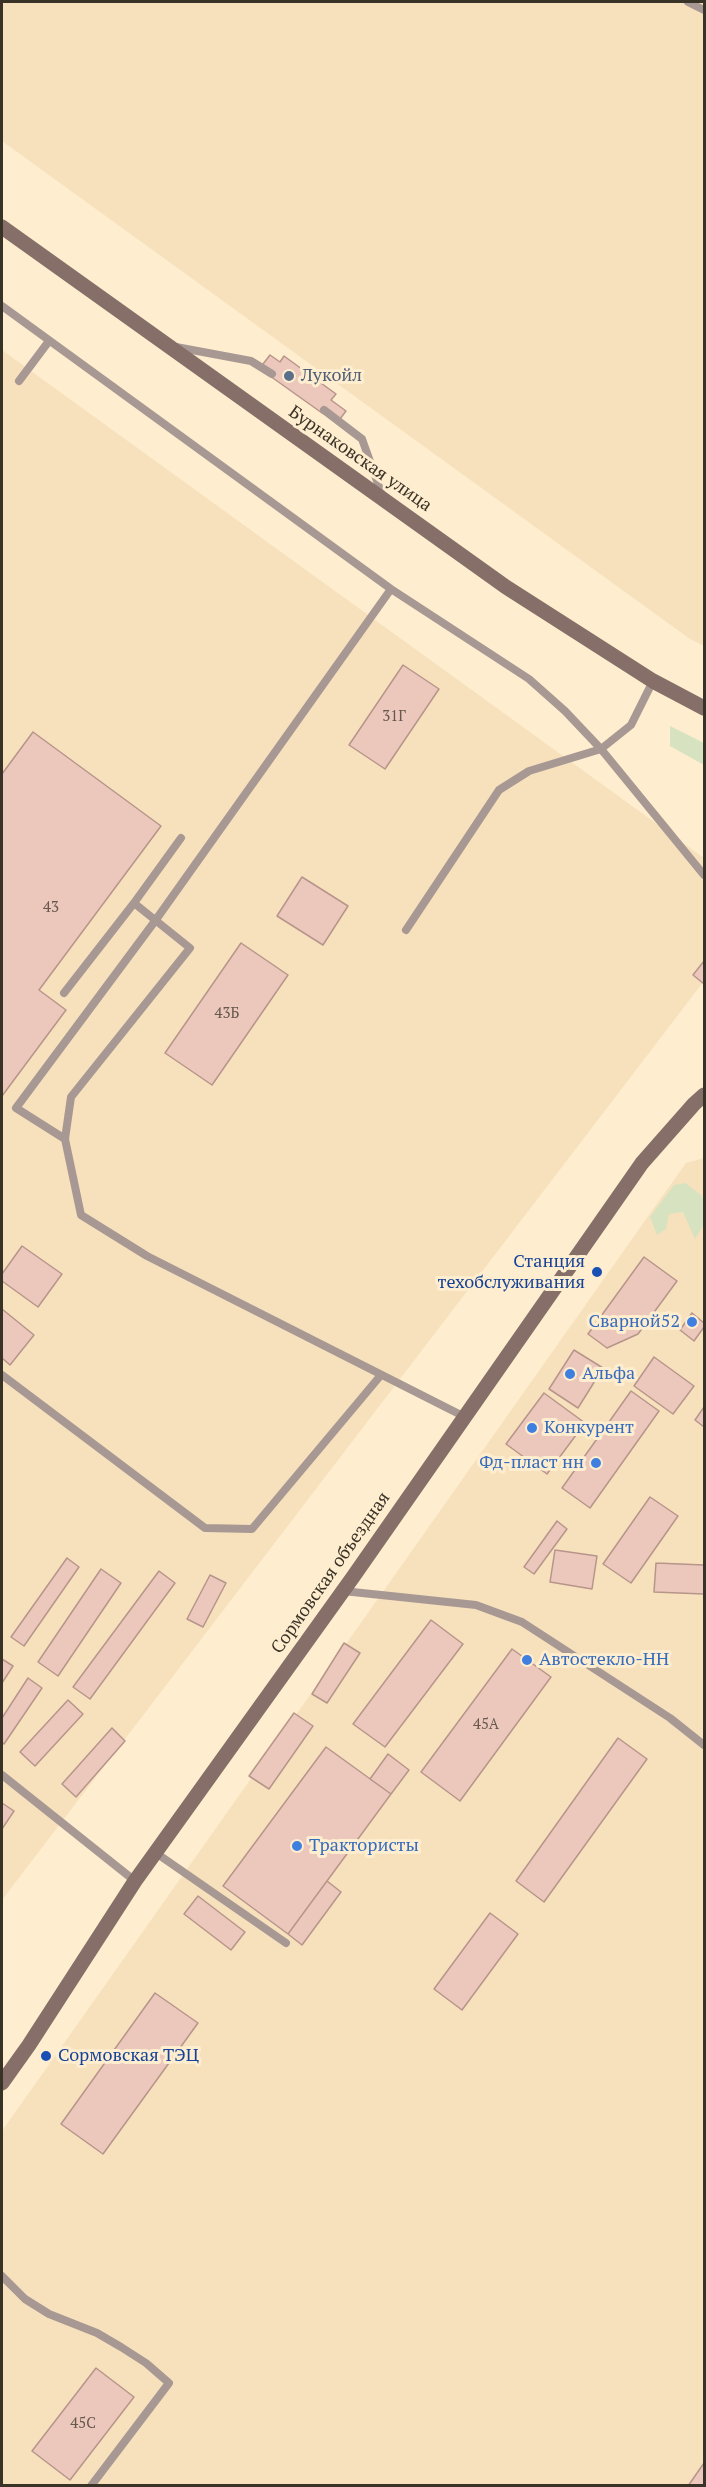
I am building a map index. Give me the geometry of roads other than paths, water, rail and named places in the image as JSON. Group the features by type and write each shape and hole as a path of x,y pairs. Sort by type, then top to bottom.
{"street":[{"name":"Бурнаковская улица","path":"2,227 506,587 653,681 705,708"},
{"name":"Сормовская объездная","path":"2,2083 135,1881 465,1417 642,1163 694,1104 705,1095"}],"lane":[{"path":"688,2 705,10"},
{"path":"2,306 391,589 529,679 601,749 649,810 705,875"},
{"path":"19,381 49,341"},
{"path":"165,345 251,361 272,374"},
{"path":"324,410 362,439 384,499"},
{"path":"65,1139 16,1108 155,921 391,589"},
{"path":"406,930 499,790 529,771 601,749 631,725 653,681"},
{"path":"64,993 181,838"},
{"path":"134,903 190,948 72,1097 65,1139 81,1215 147,1256 465,1417"},
{"path":"2,1375 205,1528 252,1529 381,1375"},
{"path":"342,1591 476,1605 522,1622 670,1718 705,1745"},
{"path":"2,1774 135,1881"},
{"path":"156,1853 286,1943"},
{"path":"2,2276 25,2299 49,2314 97,2334 121,2347 146,2362 169,2383 91,2486"}],"place":[{"name":"Лукойл","path":"289,376"},
{"name":"Станция техобслуживания","path":"597,1272"},
{"name":"Сварной52","path":"692,1322"},
{"name":"Альфа","path":"570,1374"},
{"name":"Конкурент","path":"532,1428"},
{"name":"Фд-пласт нн","path":"596,1463"},
{"name":"Автостекло-НН","path":"527,1660"},
{"name":"Трактористы","path":"297,1846"},
{"name":"Сормовская ТЭЦ","path":"46,2056"}]}
